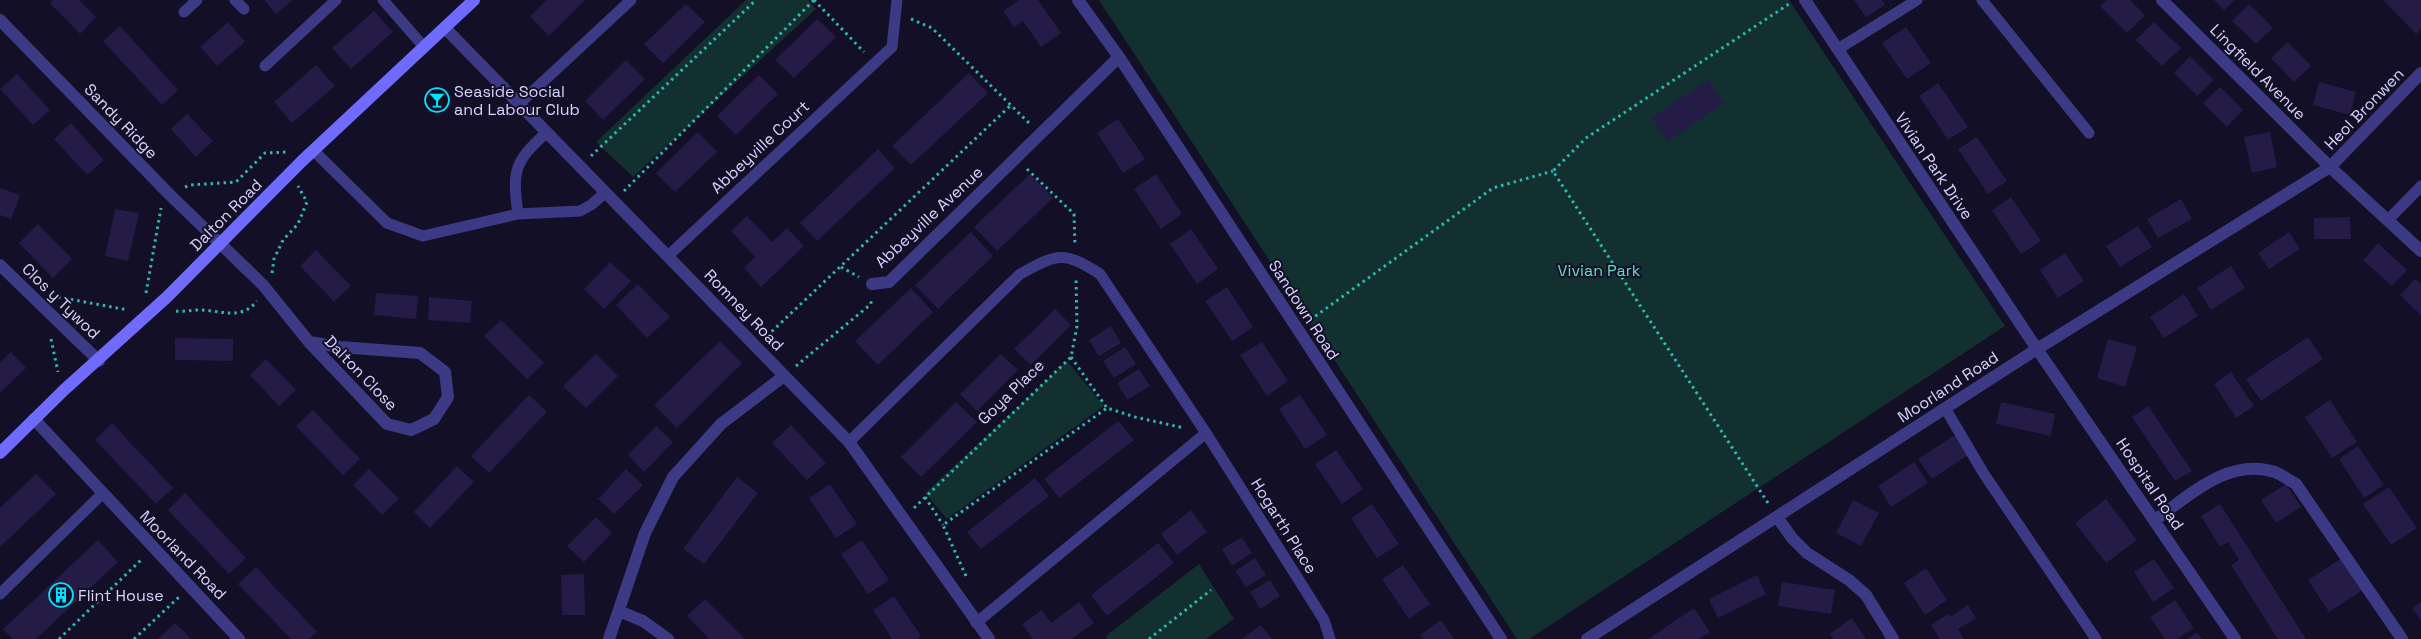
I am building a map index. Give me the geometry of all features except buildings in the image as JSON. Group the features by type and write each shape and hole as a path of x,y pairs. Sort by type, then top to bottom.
{"street":[{"name":"Dalton Road","path":"0,453 64,390 99,361 139,320 167,297 314,150 474,0"},
{"name":"Sandown Road","path":"1078,0 1119,57 1501,639"},
{"name":"Vivian Park Drive","path":"1805,0 2037,349"},
{"name":"Lingfield Avenue","path":"2162,0 2330,167 2421,251"},
{"name":"Sandy Ridge","path":"0,20 220,244"},
{"name":"Romney Road","path":"445,28 546,134 669,255 849,442 989,639"},
{"name":"Abbeyville Avenue","path":"872,284 889,282 1119,57"},
{"name":"Heol Bronwen","path":"2330,167 2421,73"},
{"name":"Moorland Road","path":"1586,639 2037,349 2330,167"},
{"name":"Dalton Close","path":"220,244 265,286 309,342 387,424 411,430 434,419 448,397 444,372 420,353 340,347 309,342"},
{"name":"Clos y Tywod","path":"0,264 42,303 99,361"},
{"name":"Hospital Road","path":"2037,349 2235,639"},
{"path":"609,639 645,533 672,477 721,424 784,376"},
{"name":"Moorland Road","path":"34,419 239,639"},
{"path":"2155,520 2218,476 2250,469 2276,472 2296,484 2402,639"},
{"path":"1777,517 1792,538 1807,553 1849,580 1866,595 1893,639"},
{"path":"619,611 643,621 668,639"}],"lane":[{"path":"184,12 197,0"},
{"path":"235,0 244,10"},
{"path":"265,66 336,0"},
{"path":"383,0 424,47"},
{"path":"518,105 631,0"},
{"path":"1838,49 1917,0"},
{"path":"1982,0 2089,134"},
{"name":"Abbeyville Court","path":"669,255 892,47 896,6"},
{"path":"518,214 515,193 516,172 524,154 546,134"},
{"path":"314,150 387,223 423,236 518,214 580,211 609,197"},
{"path":"2388,220 2421,186"},
{"path":"849,442 1020,274 1051,257 1076,259 1100,274 1206,433 976,623"},
{"path":"1945,408 1997,494 2096,639"},
{"name":"Hogarth Place","path":"1206,433 1324,620 1330,639"},
{"path":"0,594 102,494"}],"path":[{"path":"580,167 756,0"},
{"path":"609,197 814,0 874,63"},
{"path":"1298,329 1493,188 1553,171 1586,138 1794,0"},
{"path":"896,6 932,28 1039,134"},
{"path":"756,346 1011,105"},
{"path":"1015,158 1074,214 1078,326 1071,357 1107,408 1135,417 1206,433"},
{"path":"1553,171 1777,517"},
{"path":"167,297 177,312 197,310 233,315 252,306 273,271 274,258 283,240 298,224 307,202 296,181"},
{"name":"Abbeyville Avenue","path":"784,376 871,304 872,284"},
{"path":"42,303 56,297 126,309 139,320"},
{"path":"56,318 48,326 64,390"},
{"name":"Goya Place","path":"902,518 1071,357"},
{"path":"943,525 1107,408"},
{"path":"925,497 943,525 973,590 961,601"},
{"path":"59,639 153,548"},
{"path":"134,639 190,586"},
{"path":"1150,639 1211,590"}],"green space":[{"path":"746,0 808,0 816,9 633,177 596,142"},
{"name":"Vivian Park","path":"1099,0 1789,0 2005,326 1529,639 1517,639"},
{"path":"1067,361 1104,406 947,519 925,493"},
{"path":"1199,564 1234,619 1206,639 1107,639 1106,636"}],"place":[{"name":"Seaside Social and Labour Club","path":"437,100"},
{"name":"Flint House","path":"61,595"}]}
